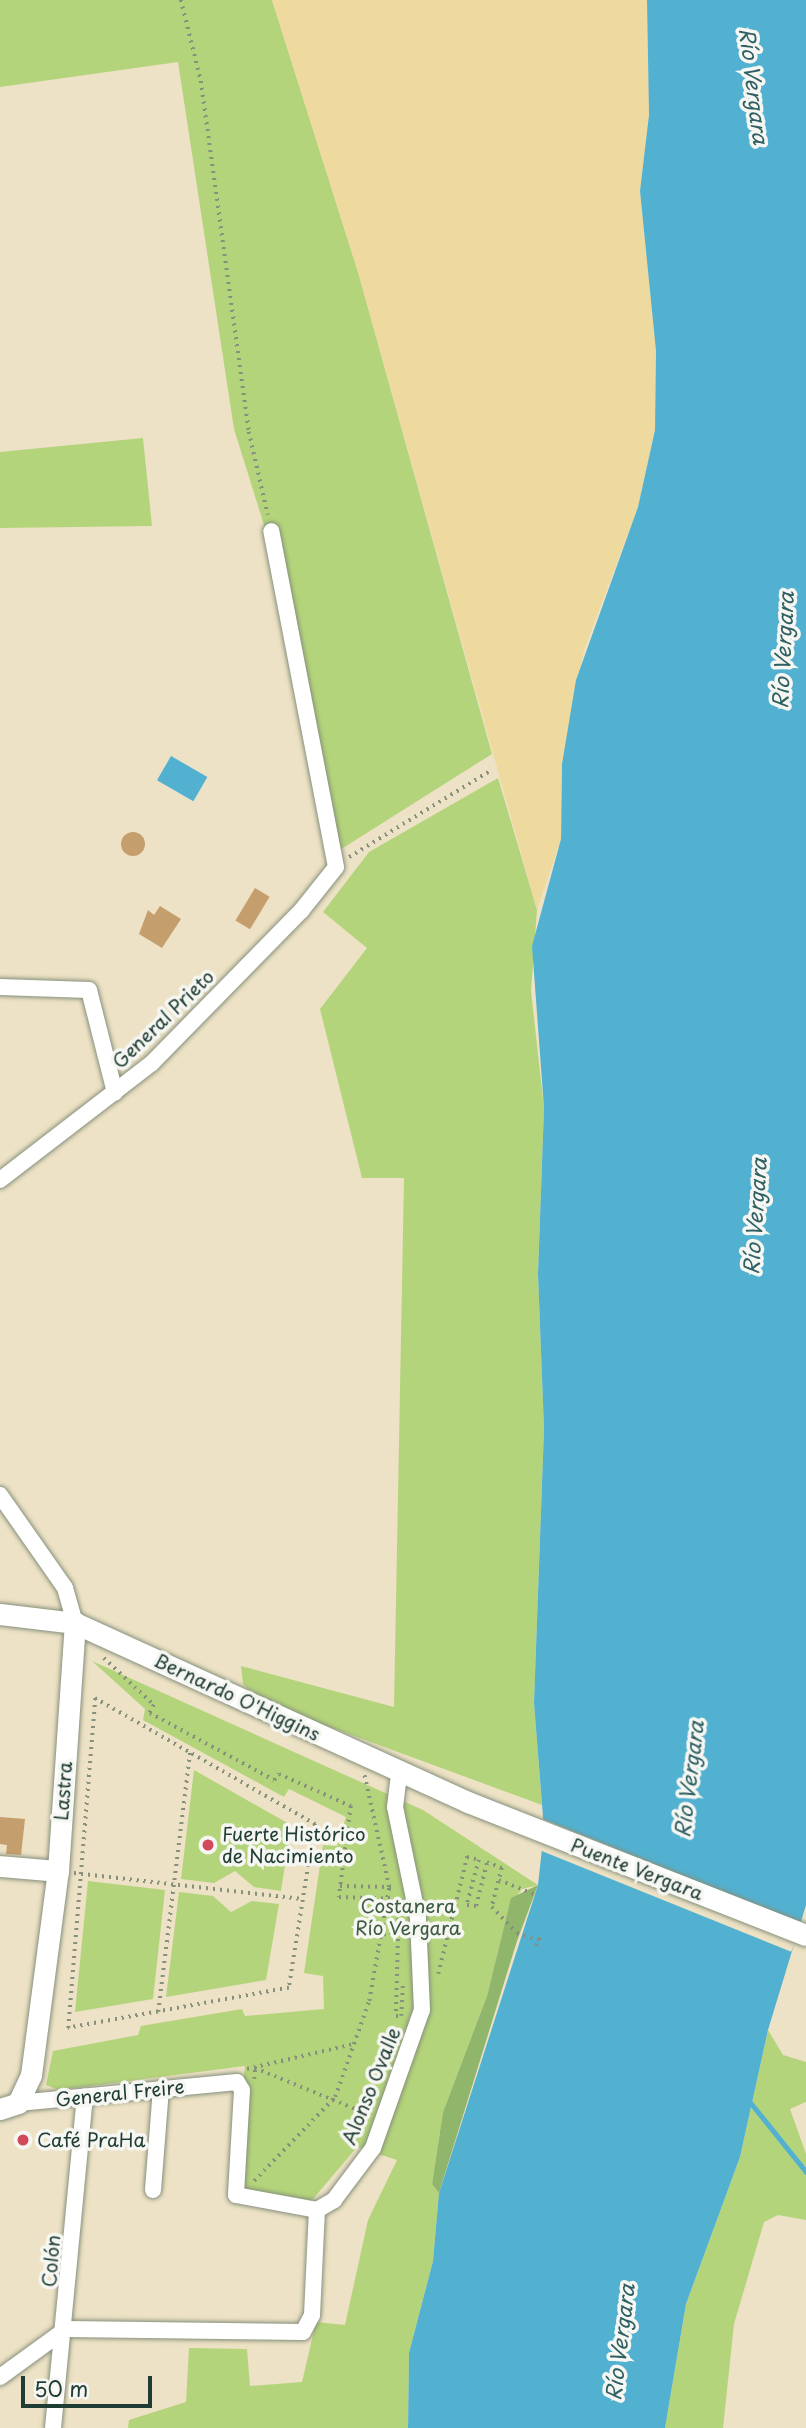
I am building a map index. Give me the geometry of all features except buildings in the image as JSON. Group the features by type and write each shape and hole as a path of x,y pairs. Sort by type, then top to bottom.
{"main road":[{"name":"Bernardo O'Higgins","path":"0,1614 74,1627 468,1802"},
{"name":"Lastra","path":"9,2106 31,2075 58,1871 74,1627"},
{"name":"Puente Vergara","path":"468,1802 806,1935"},
{"path":"0,1866 58,1871"}],"street":[{"path":"271,531 336,867"},
{"name":"General Prieto","path":"0,1180 115,1093 180,1035 336,867"},
{"path":"0,987 89,990 115,1093"},
{"name":"Lastra","path":"0,1495 65,1588 74,1627"},
{"name":"Alonso Ovalle","path":"317,2210 342,2190 382,2122 420,2019 422,1978 415,1899 395,1807 399,1772"},
{"name":"General Freire","path":"9,2106 161,2088 240,2084 237,2197"},
{"path":"153,2190 161,2088"},
{"name":"Colón","path":"53,2428 66,2329 85,2097"},
{"path":"0,2376 66,2329 303,2332 312,2315 317,2210 237,2197"}],"path":[{"path":"181,0 201,82 249,432 271,531"},
{"path":"336,867 490,771"},
{"path":"74,1627 154,1704 150,1713 274,1780 279,1774 351,1806 339,1897 387,1898"},
{"path":"95,1698 190,1752 315,1824 289,1988 68,2028 85,1874 95,1698"},
{"path":"158,2011 190,1752"},
{"path":"237,2197 335,2096 384,1934 389,1887 377,1816 357,1752"},
{"path":"422,1978 438,1981 467,1857 478,1860 467,1905 476,1906 487,1862 502,1868 492,1907 517,1933 539,1940"},
{"path":"58,1871 303,1899"},
{"path":"499,1881 533,1894"},
{"path":"340,1886 389,1887"},
{"path":"384,1934 391,1935 393,1911 399,1911 396,2016"},
{"path":"536,1946 542,1933"},
{"path":"255,2068 335,2096 382,2122"}],"green space":[{"path":"0,0 272,0 358,272 492,754 327,858 264,525 234,429 178,62 0,87"},
{"path":"143,438 152,526 0,528 0,452"},
{"path":"498,778 537,910 531,991 544,1108 538,1274 544,1429 534,1703 542,1805 262,1702 243,1684 241,1666 394,1707 404,1178 362,1178 320,1009 367,948 323,912 369,852"},
{"name":"Costanera Río Vergara","path":"92,1661 423,1810 538,1885 522,1889 509,1906 487,1996 443,2112 432,2184 439,2193 433,2261 409,2353 408,2428 128,2428 129,2420 186,2402 189,2348 247,2349 250,2386 302,2382 316,2322 345,2325 368,2220 397,2160 357,2147 308,2205 243,2194 234,2166 245,2066 59,2090 46,2085 53,2051 138,2035 141,2026 242,2009 245,2016 324,2009 323,1976 304,1973 323,1845 337,1846 346,1817 289,1789 284,1797 143,1720 145,1709"},
{"path":"194,1770 291,1825 281,1891 254,1887 235,1871 214,1883 181,1879"},
{"path":"88,1881 165,1890 153,1999 75,2012"},
{"path":"538,1885 517,1941 439,2193 432,2184 443,2112 487,1996 511,1898"},
{"path":"179,1892 213,1896 231,1912 252,1901 279,1904 266,1980 166,1997"},
{"path":"768,2030 783,2055 806,2062 806,2102 790,2109 806,2154 806,2220 778,2215 764,2222 734,2324 723,2428 665,2428 686,2304 740,2157"}],"sand":[{"path":"272,0 647,0 649,115 640,191 656,351 655,430 638,507 584,650 562,764 561,839 537,910 358,272"}],"water":[{"name":"Río Vergara","path":"647,0 806,0 806,1905 768,2030 740,2157 686,2304 665,2428 408,2428 409,2353 433,2261 439,2193 538,1885 544,1830 534,1703 544,1429 538,1274 544,1108 532,946 561,839 562,764 576,680 638,507 655,430 656,351 640,191 649,115"},
{"path":"171,756 207,777 193,801 157,780"}],"pier":[{"path":"540,1818 802,1924 791,1952 529,1846"}],"waterway":[{"path":"749,2101 806,2172"}],"place":[{"name":"Fuerte Histórico de Nacimiento","path":"208,1845"},
{"name":"Café PraHa","path":"23,2140"}]}
